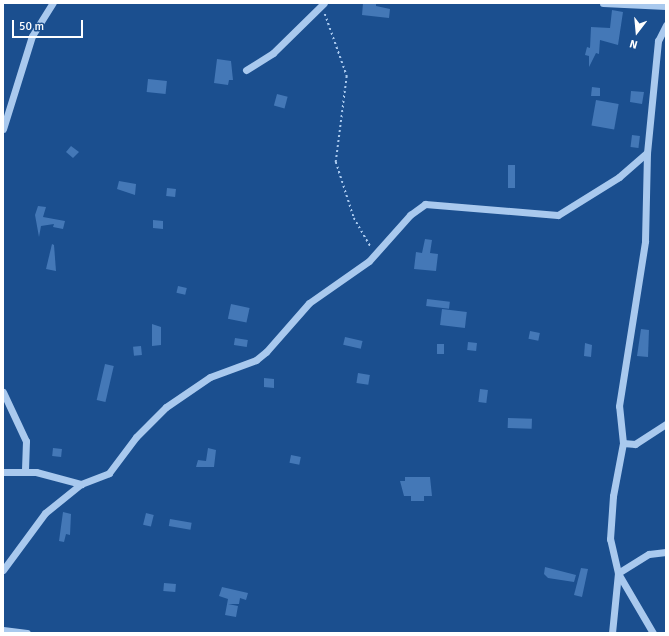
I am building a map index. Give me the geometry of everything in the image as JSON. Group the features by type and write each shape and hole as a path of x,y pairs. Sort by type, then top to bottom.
{"street":[{"path":"3,129 32,36 53,3"},
{"path":"603,3 666,6"},
{"path":"246,70 273,53 322,5"},
{"path":"653,633 618,573 610,539 612,496 623,443 619,406 645,241 647,153 658,40 666,25"},
{"path":"3,570 45,513 80,484 109,473 136,438 166,407 210,377 256,360 309,303 376,254 410,215 425,204 558,216 619,177 647,153"},
{"path":"3,392 26,441 25,471"},
{"path":"623,443 635,444 666,424"},
{"path":"3,472 25,471 80,484"},
{"path":"618,573 649,554 666,552"},
{"path":"612,633 618,573"},
{"path":"3,630 27,633"}],"path":[{"path":"322,5 344,59 347,76 336,162 354,218 376,254"}],"building":[{"path":"363,3 376,3 376,6 390,9 389,18 362,15"},
{"path":"612,10 623,12 618,45 600,40 599,54 596,53 589,67 589,56 585,55 587,47 590,48 591,27 610,28"},
{"path":"217,59 231,61 233,80 229,80 228,85 214,83"},
{"path":"148,79 167,81 166,94 147,92"},
{"path":"592,87 600,88 600,96 591,96"},
{"path":"631,91 644,92 642,104 630,102"},
{"path":"277,94 288,97 285,108 274,106"},
{"path":"596,100 619,104 614,130 591,126"},
{"path":"632,135 640,136 638,148 631,147"},
{"path":"71,146 79,152 73,158 66,152"},
{"path":"508,165 515,165 515,188 508,188"},
{"path":"119,181 136,184 135,195 117,189"},
{"path":"167,188 176,189 175,197 166,196"},
{"path":"38,206 46,207 43,217 65,221 63,229 53,227 54,224 41,226 39,237 35,215"},
{"path":"153,220 163,221 163,229 153,228"},
{"path":"425,239 432,240 430,253 438,254 436,271 414,269 416,252 422,253"},
{"path":"52,244 54,245 56,271 46,269"},
{"path":"178,286 187,288 185,295 176,293"},
{"path":"427,299 450,302 449,309 426,306"},
{"path":"231,304 250,308 246,323 228,319"},
{"path":"442,309 467,312 465,328 440,325"},
{"path":"152,324 161,327 161,345 152,346"},
{"path":"641,329 649,330 648,357 637,356"},
{"path":"530,331 540,333 538,341 528,339"},
{"path":"345,337 363,341 361,349 343,345"},
{"path":"235,338 248,340 247,347 234,345"},
{"path":"468,342 477,343 476,351 467,350"},
{"path":"585,343 592,345 591,357 584,356"},
{"path":"437,344 444,344 444,354 437,354"},
{"path":"141,346 142,355 134,356 133,347"},
{"path":"105,364 114,366 105,402 97,400"},
{"path":"358,373 370,375 368,385 356,383"},
{"path":"264,378 274,379 274,388 264,387"},
{"path":"480,389 488,390 486,403 478,402"},
{"path":"508,418 532,419 532,429 508,428"},
{"path":"53,448 62,449 61,457 52,456"},
{"path":"208,448 216,450 214,467 196,467 198,460 206,461"},
{"path":"291,455 301,457 299,465 289,463"},
{"path":"405,477 430,477 432,496 424,496 424,501 411,501 411,496 404,496 400,481 405,481"},
{"path":"63,512 71,514 70,535 66,534 64,542 59,541"},
{"path":"146,513 154,515 151,527 143,525"},
{"path":"170,519 192,523 190,530 169,526"},
{"path":"545,567 576,575 574,582 548,578 544,574"},
{"path":"581,568 588,569 582,597 574,595"},
{"path":"164,583 176,584 175,592 163,591"},
{"path":"222,587 248,593 246,600 240,598 239,604 228,604 238,606 236,617 225,615 228,599 219,596"}]}
